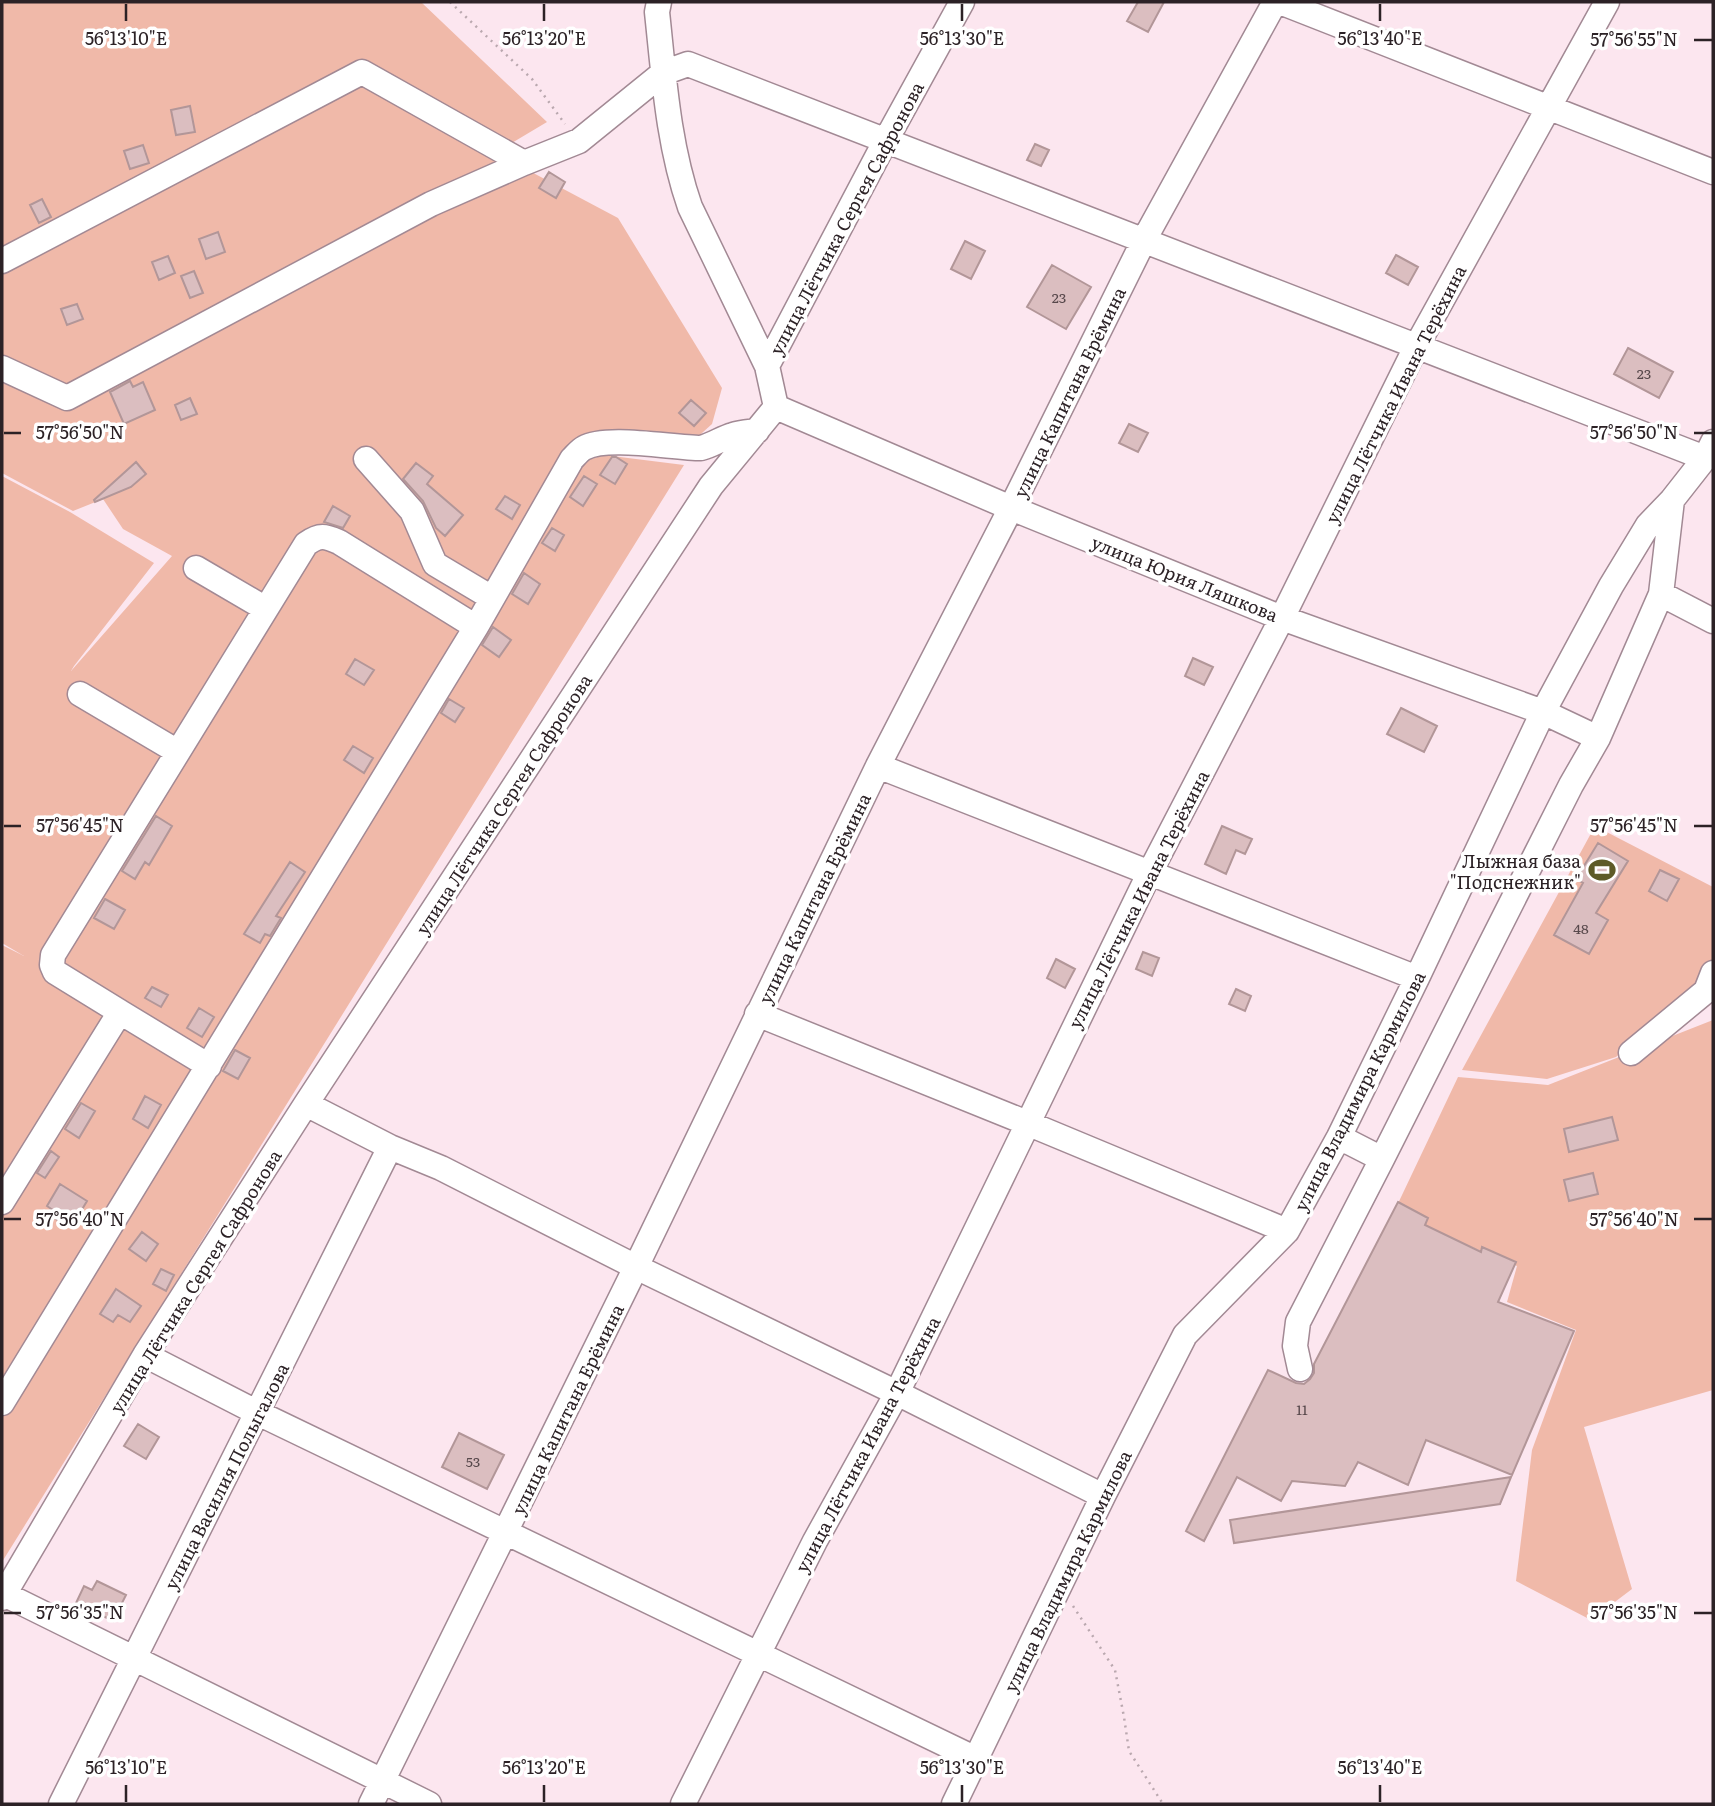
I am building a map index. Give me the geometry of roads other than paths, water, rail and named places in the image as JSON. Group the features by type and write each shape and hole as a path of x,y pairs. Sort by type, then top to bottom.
{"street":[{"path":"659,2 657,12 663,73 681,183 767,366"},
{"name":"улица Лётчика Сергея Сафронова","path":"3,1596 145,1355 306,1104 711,486 776,407 767,366 962,2"},
{"path":"1278,2 1713,172"},
{"name":"улица Капитана Ерёмина","path":"371,1804 636,1267 878,766 1012,508 1144,240 1278,2"},
{"name":"улица Лётчика Ивана Терёхина","path":"683,1804 815,1541 897,1393 1149,874 1282,618 1416,347 1607,2"},
{"path":"2,368 67,398 431,204 579,141 663,73 688,64 1416,347 1709,450"},
{"path":"2,261 362,72 524,163"},
{"name":"улица Юрия Ляшкова","path":"776,407 1012,508 1282,618 1543,712 1598,738"},
{"path":"2,1403 476,626 572,459 582,449 593,444 611,442 701,448 737,433 757,431"},
{"name":"улица Владимира Кармилова","path":"954,1804 1103,1496 1185,1335 1287,1231 1339,1138 1543,712 1648,525 1672,500 1709,450"},
{"path":"366,459 412,511 436,564 492,598"},
{"path":"1300,1369 1295,1346 1298,1322 1571,785 1598,738 1661,594 1672,500"},
{"path":"209,1066 55,972 52,965 53,955 306,544 314,538 325,536 339,542 476,626"},
{"path":"196,568 266,609"},
{"path":"1661,594 1713,621"},
{"path":"80,694 178,752"},
{"path":"878,766 1417,978"},
{"path":"1631,1053 1706,991 1713,973"},
{"path":"2,1202 120,1012"},
{"path":"757,1014 1287,1231"},
{"path":"306,1104 390,1147 441,1168 636,1267 1103,1496"},
{"path":"1339,1138 1382,1159"},
{"name":"улица Василия Полыгалова","path":"61,1804 390,1147"},
{"path":"145,1355 258,1413 976,1759"},
{"path":"3,1596 429,1804"}],"place":[{"name":"Лыжная база \"Подснежник\"","path":"1602,870"}]}
